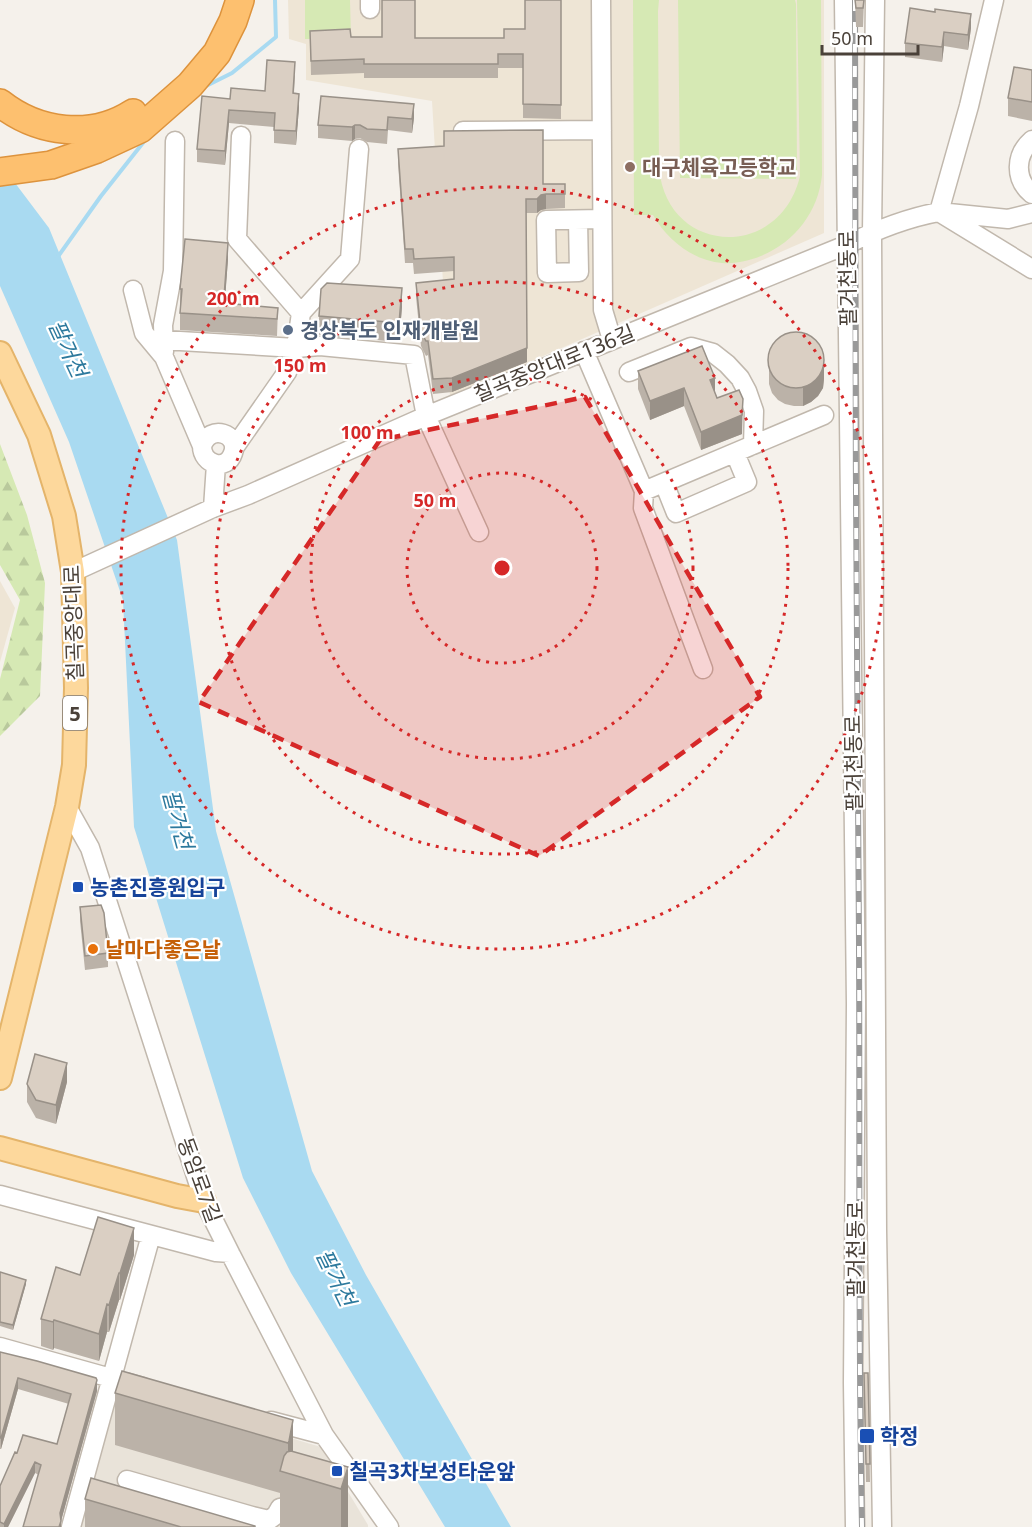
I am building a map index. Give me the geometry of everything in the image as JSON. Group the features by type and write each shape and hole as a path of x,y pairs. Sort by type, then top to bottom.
{"highway":[{"path":"0,103 31,122 59,129 93,128 127,117 149,102 188,64 215,25 226,0"},
{"path":"0,171 51,165 97,149 140,129 190,85 217,53 233,21 240,0"}],"main road":[{"name":"칠곡중앙대로","path":"0,353 39,435 82,568 74,765 67,807 0,1078"},
{"path":"0,1148 177,1196 204,1201"}],"street":[{"path":"601,0 603,310 612,340"},
{"name":"팔거천동로","path":"844,0 856,1004 853,1373 855,1527"},
{"name":"팔거천동로","path":"875,0 872,232 877,1166 882,1527"},
{"path":"994,0 969,106 939,212 1032,269"},
{"path":"463,131 602,130"},
{"path":"241,136 237,238 301,313"},
{"path":"1032,140 1023,150 1019,161 1022,183 1032,194"},
{"path":"175,141 173,271 163,325 164,348 204,456 216,464 222,464 231,458 234,448 287,372 296,348 301,313 350,259 359,149"},
{"name":"칠곡중앙대로136길","path":"82,568 213,508 248,495 426,416 846,245 872,232 939,212 1008,219 1032,213"},
{"path":"578,220 602,219"},
{"path":"133,290 144,333 164,348 320,346 414,355 426,416 479,532"},
{"path":"629,372 691,347 713,353 728,364 747,391 754,411 753,446"},
{"path":"584,351 644,491 643,508 703,669"},
{"path":"644,491 825,415"},
{"path":"202,446 207,437 222,433 231,438 234,448"},
{"path":"663,483 676,513 747,482 735,453"},
{"path":"213,508 216,464"},
{"name":"동암로7길","path":"67,807 90,848 204,1201 324,1435 389,1527"},
{"path":"0,1195 216,1252 230,1253"},
{"path":"71,1527 151,1235"},
{"path":"0,1347 156,1391"},
{"path":"256,1417 324,1435"},
{"path":"127,1480 191,1498 250,1521 269,1520 280,1508 292,1506 299,1500 304,1479"},
{"path":"186,1517 191,1498"}],"highlighted area":[{"path":"585,397 760,697 539,856 199,702 380,440"}],"shaded area":[{"name":"대구체육고등학교","path":"288,0 824,0 824,233 450,397 432,101 306,80 306,44 289,39"},
{"path":"0,581 15,608 0,662"},
{"path":"127,1390 321,1447 368,1527 80,1527 117,1399"}],"green space":[{"path":"305,0 350,0 351,39 305,39"},
{"path":"633,0 659,0 659,168 667,197 682,218 702,232 725,237 749,234 771,223 789,204 800,176 797,0 821,0 822,175 815,204 808,217 789,239 777,248 749,260 732,263 712,261 682,248 666,233 653,215 634,215"},
{"path":"678,0 795,0 796,179 680,178"},
{"path":"0,444 27,515 45,583 40,696 0,736 0,679 20,600 0,565"}],"water":[{"name":"팔거천","path":"0,163 49,228 177,540 216,831 312,1171 366,1275 511,1527 445,1527 291,1273 243,1178 134,827 123,600 69,442 0,286"}],"building":[{"path":"382,0 415,0 415,38 504,38 504,29 525,29 525,0 561,0 561,105 523,104 523,54 498,54 498,64 364,64 364,59 311,61 310,31 350,29 351,37 382,37"},
{"path":"855,0 864,0 863,8 856,8"},
{"path":"910,8 971,14 968,35 944,32 942,47 905,43"},
{"path":"267,60 295,62 293,93 299,94 296,131 274,130 275,113 229,110 225,151 197,149 202,96 230,99 231,88 265,91"},
{"path":"1014,67 1032,70 1032,102 1008,98"},
{"path":"321,96 414,104 412,119 388,117 387,130 367,129 360,125 352,127 318,125"},
{"path":"543,130 543,184 565,184 565,194 546,194 537,199 526,199 527,348 452,378 433,379 428,341 421,332 416,283 454,279 454,257 414,259 413,249 405,249 398,149 444,146 444,131"},
{"path":"185,239 228,243 224,297 235,298 235,304 278,308 277,319 180,313"},
{"path":"327,283 402,288 399,323 319,316 321,289"},
{"path":"796,332 811,337 819,345 824,360 819,375 811,383 796,388 781,383 773,375 768,360 773,345 781,337"},
{"path":"702,346 715,378 710,380 717,398 739,390 743,399 742,415 701,432 684,388 650,401 638,371"},
{"path":"101,905 104,913 108,953 85,956 80,907"},
{"path":"35,1054 67,1063 56,1105 36,1100 27,1084"},
{"path":"98,1217 134,1228 109,1305 107,1304 99,1334 54,1320 53,1322 41,1319 56,1267 80,1275"},
{"path":"0,1272 26,1280 13,1325 0,1322"},
{"path":"0,1352 97,1380 60,1513 59,1527 23,1527 41,1465 35,1462 4,1524 0,1522 0,1486 15,1452 17,1453 23,1435 57,1444 71,1394 18,1378 0,1438"},
{"path":"122,1371 293,1420 289,1441 288,1443 115,1393"},
{"path":"864,1373 868,1373 870,1464 866,1464"},
{"path":"291,1451 348,1467 341,1489 280,1471 284,1456"},
{"path":"91,1478 255,1527 181,1527 85,1499"}],"waterway":[{"path":"204,87 232,73 276,37 275,0"},
{"path":"57,258 101,196 146,139"}],"railway":[{"path":"855,0 862,1527"}],"place":[{"name":"대구체육고등학교","path":"630,167"},
{"name":"경상북도 인재개발원","path":"288,330"},
{"name":"농촌진흥원입구","path":"78,887"},
{"name":"날마다좋은날","path":"93,949"},
{"name":"학정","path":"867,1436"},
{"name":"칠곡3차보성타운앞","path":"337,1471"}]}
